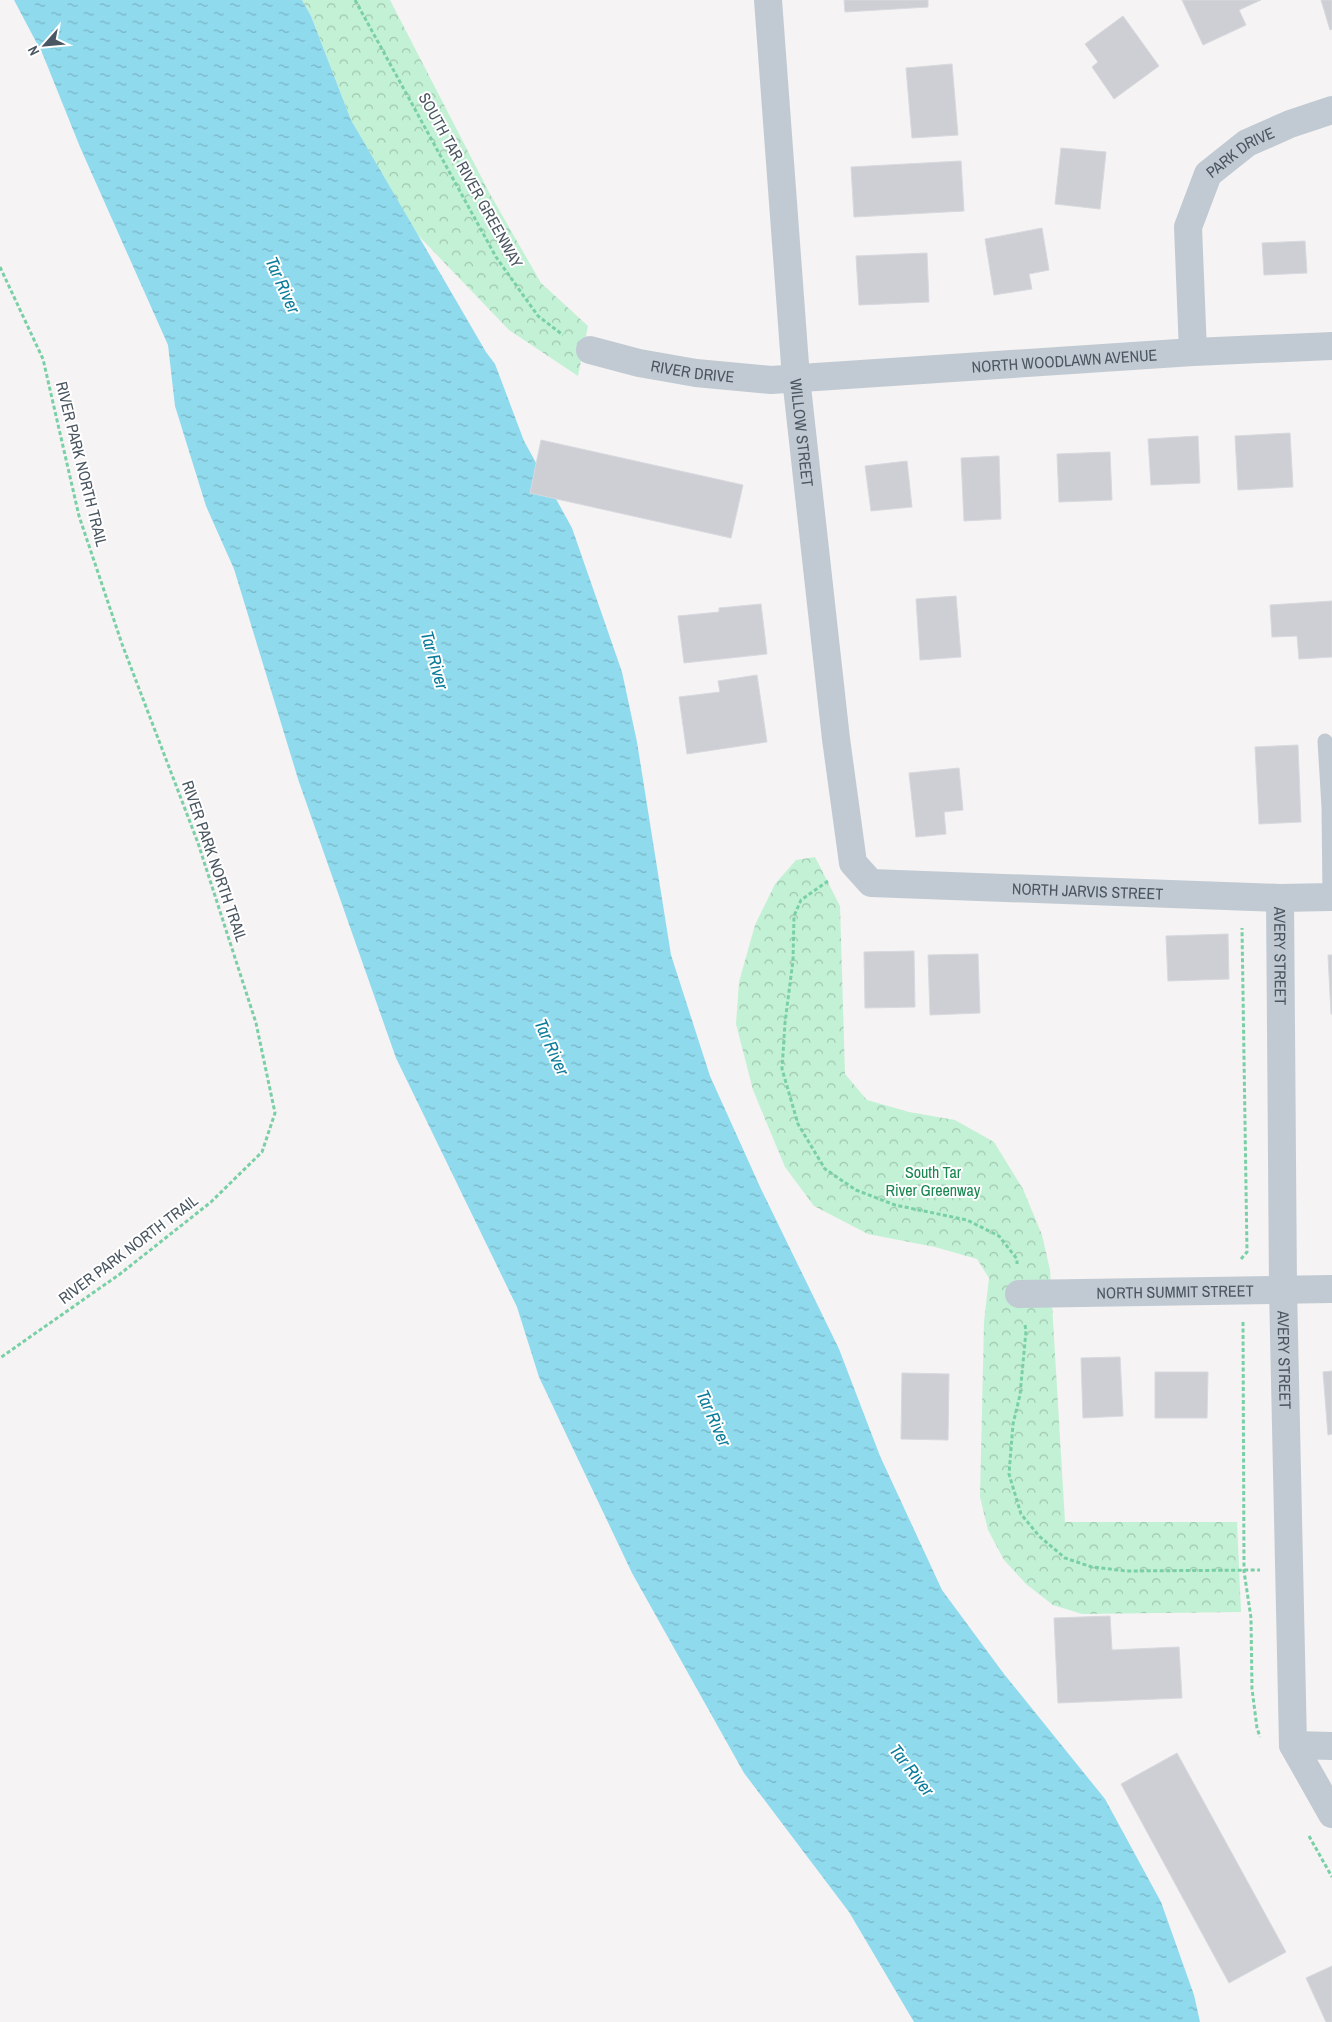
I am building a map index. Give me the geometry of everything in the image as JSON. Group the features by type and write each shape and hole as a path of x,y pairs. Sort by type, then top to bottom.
{"street":[{"name":"WILLOW STREET","path":"768,0 796,378 836,739 844,871"},
{"name":"PARK DRIVE","path":"1193,352 1188,227 1208,174 1246,143 1290,124 1332,110"},
{"name":"NORTH WOODLAWN AVENUE","path":"796,378 1193,352 1332,346"},
{"name":"RIVER DRIVE","path":"590,350 639,363 696,373 771,380 796,378"},
{"name":"NORTH JARVIS STREET","path":"844,871 871,883 1280,898 1331,898"},
{"name":"AVERY STREET","path":"1280,898 1283,1289 1293,1746 1332,1814"},
{"name":"NORTH SUMMIT STREET","path":"1019,1294 1332,1289"},
{"path":"1293,1746 1332,1746"}],"lane":[{"path":"1325,741 1331,898"}],"path":[{"name":"SOUTH TAR RIVER GREENWAY","path":"355,0 496,257 538,316 559,333 590,350"},
{"name":"RIVER PARK NORTH TRAIL","path":"0,267 43,358 79,516 122,644 198,843 256,1023 275,1113 262,1152 211,1202 120,1274 0,1358"},
{"path":"844,871 802,900 794,916 793,960 785,1023 782,1069 798,1124 825,1168 856,1190 895,1205 966,1220 999,1236 1017,1259 1019,1294 1026,1331 1020,1395 1013,1424 1009,1474 1021,1514 1039,1536 1065,1558 1092,1568 1126,1571 1252,1570"},
{"path":"1243,896 1247,1252 1240,1260 1242,1290 1244,1570"}],"green space":[{"path":"302,0 390,0 490,194 541,283 588,326 578,376 509,330 414,231 351,120 311,16"},
{"name":"South Tar River Greenway","path":"815,857 840,906 845,1074 867,1100 909,1112 955,1120 994,1142 1023,1189 1042,1235 1050,1270 1065,1522 1237,1522 1241,1612 1082,1614 1053,1605 1026,1584 1004,1560 988,1530 980,1497 984,1322 989,1278 977,1259 935,1247 868,1234 814,1206 785,1167 753,1090 736,1024 739,982 755,925 775,884 796,860"}],"water":[{"name":"Tar River","path":"14,0 302,0 311,16 351,120 486,352 495,364 524,441 572,528 622,672 637,742 671,955 710,1076 761,1189 839,1349 880,1456 942,1590 1004,1674 1105,1799 1161,1902 1194,1995 1200,2022 914,2022 849,1912 744,1773 632,1573 539,1377 517,1307 396,1058 299,782 234,569 206,506 175,406 168,345 80,147 43,55"}],"building":[{"path":"844,0 928,0 928,7 845,12"},
{"path":"1182,0 1261,0 1239,10 1246,25 1203,45"},
{"path":"1321,0 1332,0 1332,29 1330,30"},
{"path":"1123,16 1159,66 1114,99 1092,67 1098,62 1085,44"},
{"path":"952,64 958,135 912,138 906,68"},
{"path":"1061,148 1106,152 1100,209 1055,204"},
{"path":"961,161 964,211 854,217 851,167"},
{"path":"1042,228 1049,270 1029,274 1032,289 994,295 985,239"},
{"path":"1305,241 1307,273 1264,275 1262,243"},
{"path":"927,253 929,302 859,305 856,256"},
{"path":"1290,433 1293,487 1238,490 1235,436"},
{"path":"1198,436 1200,483 1151,485 1148,439"},
{"path":"541,440 743,485 731,538 530,493"},
{"path":"1110,452 1112,500 1059,502 1057,454"},
{"path":"999,456 1001,519 964,521 961,458"},
{"path":"907,461 912,507 871,511 865,466"},
{"path":"956,596 961,657 920,660 916,599"},
{"path":"1332,601 1332,657 1299,659 1297,636 1272,637 1270,605"},
{"path":"761,604 767,654 684,663 678,616 719,612 719,608"},
{"path":"757,675 767,742 687,754 679,697 720,692 718,681"},
{"path":"1298,745 1301,822 1259,824 1255,747"},
{"path":"959,768 963,810 944,812 946,834 916,837 909,773"},
{"path":"1228,934 1229,979 1168,981 1166,936"},
{"path":"914,951 915,1007 865,1008 864,952"},
{"path":"978,954 980,1013 930,1015 928,955"},
{"path":"1328,955 1332,955 1332,1014 1331,1014"},
{"path":"1120,1357 1123,1416 1083,1418 1081,1358"},
{"path":"1332,1371 1332,1434 1328,1435 1323,1372"},
{"path":"1155,1372 1208,1372 1207,1418 1155,1418"},
{"path":"902,1373 949,1374 948,1440 901,1439"},
{"path":"1110,1616 1112,1650 1179,1647 1182,1698 1058,1703 1054,1618"},
{"path":"1177,1753 1286,1952 1229,1983 1121,1784"},
{"path":"1332,1966 1332,2022 1326,2022 1306,1978"}]}
